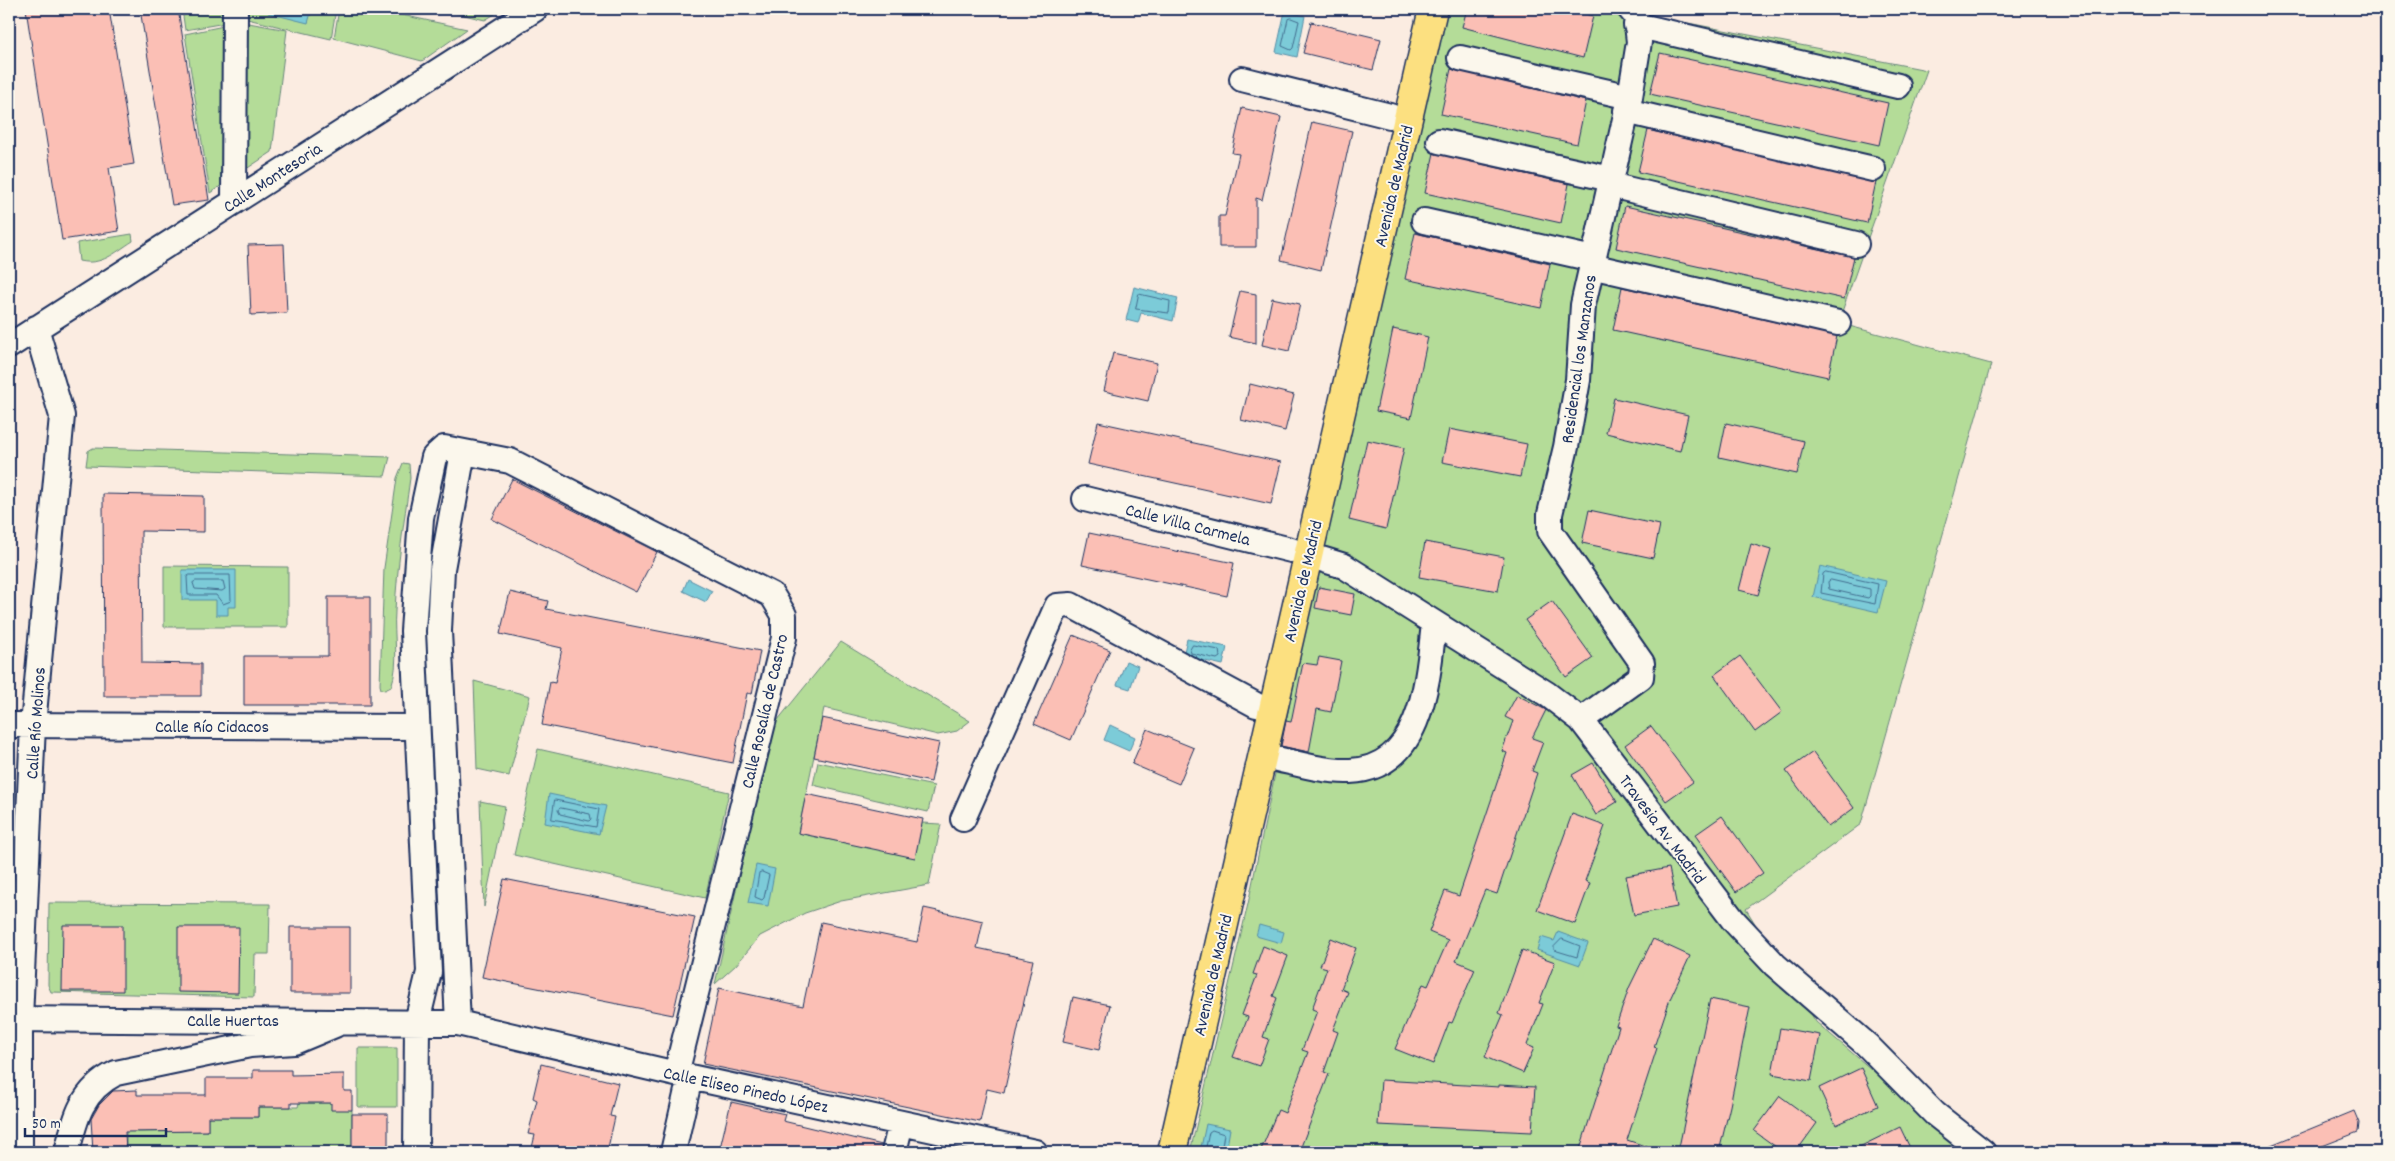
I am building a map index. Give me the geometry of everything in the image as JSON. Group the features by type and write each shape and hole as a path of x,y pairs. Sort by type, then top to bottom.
{"main road":[{"name":"Avenida de Madrid","path":"1172,1152 1262,756 1300,552 1390,116 1414,9"},
{"name":"Avenida de Madrid","path":"1154,1152 1256,705 1300,552 1433,9"}],"street":[{"path":"234,202 235,9"},
{"name":"Calle Montesoria","path":"9,346 535,9"},
{"path":"1633,17 1898,86"},
{"name":"Residencial los Manzanos","path":"1581,720 1641,677 1642,663 1550,531 1550,514 1566,448 1578,380 1583,305 1628,104 1638,42 1633,17"},
{"path":"1460,58 1873,169"},
{"path":"1242,78 1390,116"},
{"path":"1439,141 1856,244"},
{"name":"Residencial los Manzanos","path":"1424,221 1838,323"},
{"name":"Calle Río Molinos","path":"20,1152 15,1019 33,725 62,416 36,328"},
{"name":"Calle Rosalía de Castro","path":"416,727 413,631 421,518 434,456 444,448 510,461 772,595 784,615 784,638 683,1076 673,1152"},
{"path":"458,1022 439,631 442,569 463,452"},
{"name":"Calle Villa Carmela","path":"1085,499 1300,552"},
{"name":"Travesia Av. Madrid","path":"1300,552 1344,566 1547,694 1581,720 1734,921 1775,965 1867,1045 1935,1114 1983,1152"},
{"path":"962,819 1057,606 1071,605 1256,705"},
{"path":"1262,756 1349,771 1378,764 1395,753 1406,741 1416,722 1430,662 1434,622"},
{"name":"Calle Río Cidacos","path":"9,725 416,727"},
{"path":"416,727 429,972 417,1022 416,1152"},
{"name":"Calle Huertas","path":"15,1019 458,1022"},
{"path":"66,1152 74,1119 84,1100 101,1080 116,1073 250,1045 294,1042 346,1021"},
{"name":"Calle Eliseo Pinedo López","path":"458,1022 683,1076 1035,1152"},
{"path":"894,1152 901,1123"}],"green space":[{"path":"182,9 231,9 231,22 185,30"},
{"path":"241,9 336,9 331,39 239,17"},
{"path":"339,9 374,9 467,29 422,61 334,38"},
{"path":"439,9 503,9 485,20"},
{"path":"1434,9 1617,9 1927,70 1838,323 1991,364 1861,824 1746,909 1816,1022 1968,1152 1190,1152 1248,904"},
{"path":"243,22 287,30 272,152 210,193 185,34"},
{"path":"132,234 133,241 114,254 94,262 79,261 77,243"},
{"path":"93,448 390,457 385,476 86,466 88,451"},
{"path":"403,463 409,464 410,478 396,594 395,668 391,687 385,690 381,689 380,685 384,568 397,478"},
{"path":"164,566 288,567 288,627 164,627"},
{"path":"841,642 970,721 957,731 938,735 824,708 798,833 915,857 922,823 941,824 929,885 841,901 805,913 760,936 736,965 715,984 773,726"},
{"path":"474,681 530,696 509,776 477,769"},
{"path":"538,749 729,792 705,898 514,855"},
{"path":"818,762 934,786 928,812 813,785"},
{"path":"480,801 505,806 484,907"},
{"path":"49,903 270,904 269,954 255,954 254,997 51,992 48,985"},
{"path":"358,1048 397,1048 397,1107 358,1107"},
{"path":"299,1103 331,1103 352,1110 352,1152 126,1152 126,1125 138,1132 208,1131 208,1117 258,1117 258,1107 298,1107"}],"water":[{"path":"269,9 312,9 308,23 268,13"},
{"path":"1285,11 1305,16 1297,57 1276,52"},
{"path":"1134,287 1178,298 1173,321 1141,313 1138,323 1126,320"},
{"path":"1820,566 1886,581 1878,612 1813,597"},
{"path":"182,570 236,570 236,607 228,607 228,615 216,615 216,600 182,600"},
{"path":"688,579 712,591 706,602 683,591"},
{"path":"1187,639 1227,647 1223,665 1183,656"},
{"path":"1126,661 1138,666 1130,689 1117,685"},
{"path":"1110,725 1135,737 1129,751 1104,740"},
{"path":"549,794 606,806 599,834 545,823"},
{"path":"756,865 775,869 768,906 748,903"},
{"path":"1259,925 1284,932 1281,943 1256,936"},
{"path":"1558,932 1588,943 1580,965 1537,950 1541,937 1554,941"},
{"path":"1206,1124 1230,1129 1226,1152 1200,1152"}],"building":[{"path":"26,9 109,9 134,164 109,168 119,231 62,240"},
{"path":"140,9 178,9 209,200 172,205"},
{"path":"1467,9 1563,9 1593,16 1583,58 1462,27"},
{"path":"1311,22 1381,39 1373,70 1303,53"},
{"path":"1660,53 1888,103 1879,145 1650,94"},
{"path":"1451,69 1586,101 1577,144 1441,114"},
{"path":"1242,108 1281,117 1262,200 1256,198 1256,247 1219,247 1219,216 1225,216 1239,154 1232,153"},
{"path":"1312,122 1352,131 1321,270 1281,260"},
{"path":"1648,130 1876,182 1867,223 1638,172"},
{"path":"1434,153 1569,184 1561,223 1425,193"},
{"path":"1625,206 1854,257 1844,299 1616,248"},
{"path":"1415,233 1550,264 1541,308 1405,279"},
{"path":"284,244 287,313 251,315 248,245"},
{"path":"1622,287 1837,336 1828,377 1613,330"},
{"path":"1240,291 1256,294 1256,343 1229,337"},
{"path":"1272,298 1300,304 1289,351 1262,345"},
{"path":"1393,329 1428,337 1411,418 1376,411"},
{"path":"1113,353 1157,363 1148,401 1104,391"},
{"path":"1250,384 1294,395 1285,431 1241,420"},
{"path":"1614,398 1688,415 1680,451 1606,433"},
{"path":"1098,422 1281,462 1271,504 1088,464"},
{"path":"1726,423 1804,441 1797,474 1719,457"},
{"path":"1449,429 1527,444 1520,477 1442,462"},
{"path":"1367,440 1404,448 1386,529 1349,520"},
{"path":"512,479 657,552 636,592 492,519"},
{"path":"103,494 204,496 204,532 141,531 142,663 201,664 201,696 104,696"},
{"path":"1589,510 1660,525 1653,558 1582,543"},
{"path":"1089,533 1234,563 1227,596 1082,565"},
{"path":"1425,542 1504,557 1498,591 1419,577"},
{"path":"1751,544 1771,550 1758,595 1739,590"},
{"path":"1319,587 1355,594 1351,615 1315,608"},
{"path":"510,592 548,601 546,609 760,651 752,694 747,693 733,763 542,725 550,682 555,683 562,648 500,634"},
{"path":"328,597 370,597 370,705 244,705 244,656 328,656"},
{"path":"1552,601 1593,658 1566,677 1525,620"},
{"path":"1073,635 1110,650 1071,740 1034,724"},
{"path":"1740,656 1782,712 1755,732 1714,675"},
{"path":"1319,657 1341,661 1331,712 1317,709 1309,752 1281,746 1286,721 1291,722 1303,663 1317,665"},
{"path":"1517,695 1546,710 1532,738 1543,742 1532,771 1537,773 1497,894 1485,890 1456,961 1475,969 1452,1023 1449,1022 1433,1064 1395,1049 1423,984 1428,986 1448,940 1429,932 1445,891 1459,896 1507,753 1502,751 1513,721 1505,717"},
{"path":"822,718 939,743 931,782 814,757"},
{"path":"1651,726 1693,782 1666,801 1625,745"},
{"path":"1147,729 1194,748 1179,784 1132,764"},
{"path":"1813,752 1854,808 1828,827 1786,771"},
{"path":"1593,763 1617,802 1596,815 1572,775"},
{"path":"806,794 923,819 915,858 798,833"},
{"path":"1572,814 1605,826 1585,881 1590,883 1575,924 1537,910"},
{"path":"1722,816 1763,873 1736,892 1695,835"},
{"path":"1669,868 1677,907 1634,915 1626,876"},
{"path":"504,879 695,917 673,1015 482,977"},
{"path":"924,908 983,921 977,948 1033,960 1004,1093 987,1089 980,1122 703,1064 719,988 803,1006 821,922 917,942"},
{"path":"63,925 123,925 123,991 62,991"},
{"path":"178,927 239,927 238,993 178,992"},
{"path":"290,927 350,927 350,993 290,993"},
{"path":"1331,938 1356,948 1341,989 1348,992 1333,1030 1338,1032 1324,1072 1329,1074 1299,1152 1260,1152 1278,1110 1285,1113 1308,1052 1302,1050 1317,1011 1312,1009 1327,968 1320,966"},
{"path":"1653,939 1690,956 1670,999 1654,1047 1657,1048 1627,1140 1654,1149 1653,1152 1579,1152 1619,1027 1616,1026 1629,988"},
{"path":"1263,946 1288,956 1273,996 1277,998 1263,1037 1269,1039 1259,1066 1233,1057 1248,1017 1242,1015 1257,975 1253,974"},
{"path":"1522,950 1555,962 1539,1003 1543,1004 1527,1045 1534,1048 1523,1073 1485,1057 1503,1015 1499,1013"},
{"path":"1073,997 1110,1005 1099,1050 1063,1042"},
{"path":"1710,999 1750,1007 1730,1106 1719,1152 1678,1152"},
{"path":"1780,1028 1820,1035 1811,1081 1772,1074"},
{"path":"541,1064 618,1083 610,1116 615,1117 607,1152 531,1152 535,1135 528,1134 537,1100 533,1098"},
{"path":"1861,1068 1878,1106 1836,1125 1819,1088"},
{"path":"253,1070 291,1070 291,1075 344,1074 344,1091 352,1091 352,1110 331,1110 331,1103 291,1103 291,1107 258,1107 258,1117 208,1117 208,1131 125,1132 126,1152 93,1152 91,1119 99,1105 113,1091 137,1090 137,1095 206,1095 206,1078 253,1078"},
{"path":"1381,1080 1499,1087 1499,1085 1535,1087 1532,1132 1378,1125"},
{"path":"1780,1096 1817,1123 1796,1152 1783,1152 1754,1131"},
{"path":"731,1102 785,1114 783,1121 882,1145 881,1152 719,1152"},
{"path":"2354,1111 2359,1123 2358,1132 2307,1152 2254,1152"},
{"path":"352,1114 388,1114 388,1152 352,1152"},
{"path":"1900,1127 1912,1152 1849,1152"}]}
